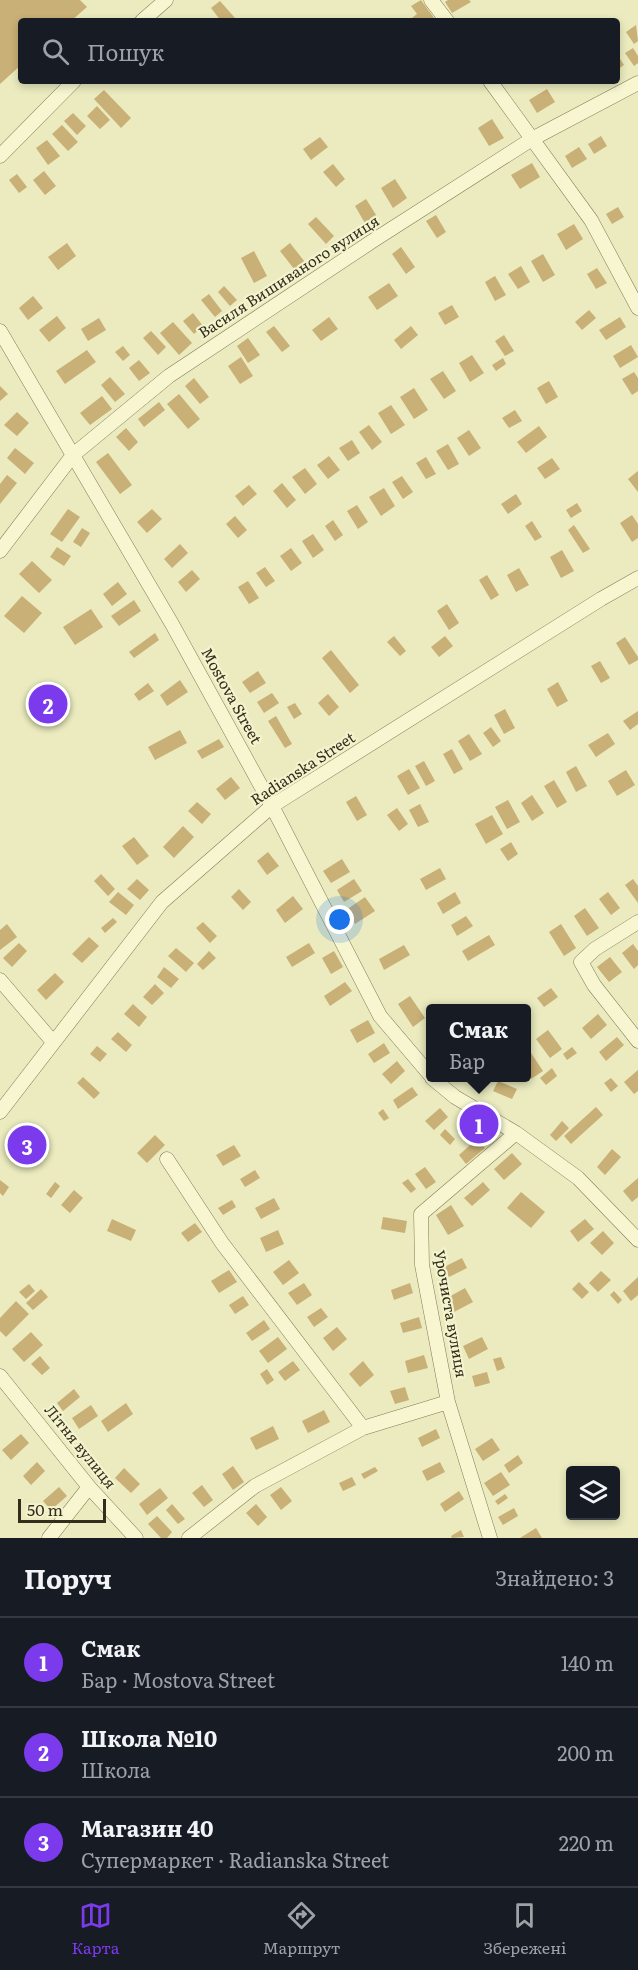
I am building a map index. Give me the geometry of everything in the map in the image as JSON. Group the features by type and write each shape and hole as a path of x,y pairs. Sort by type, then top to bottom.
{"street":[{"path":"145,18 166,0"},
{"path":"431,0 445,18"},
{"name":"Василя Вишиваного вулиця","path":"0,551 73,455 169,376 374,240 532,139 638,83"},
{"path":"0,156 71,84"},
{"path":"492,84 591,220 638,308"},
{"name":"Mostova Street","path":"0,331 172,624 272,806 380,1016 426,1070"},
{"name":"Radianska Street","path":"0,1112 162,902 272,806 638,578"},
{"path":"638,922 580,962 594,985 638,1041"},
{"path":"0,980 53,1042"},
{"name":"Mostova Street","path":"438,1082 455,1097 516,1133 578,1178 638,1240"},
{"name":"Урочиста вулиця","path":"490,1538 448,1402 422,1265 421,1214 516,1133"},
{"path":"167,1159 222,1243 363,1428"},
{"name":"Літня вулиця","path":"0,1376 89,1487 136,1538"},
{"path":"189,1538 255,1486 363,1428 448,1402"},
{"path":"49,1538 89,1487"}],"building":[{"path":"0,0 80,0 87,7 74,18 18,18 18,68 0,84"},
{"path":"421,0 434,18 412,18 417,14 411,6"},
{"path":"469,0 471,2 452,13 445,2"},
{"path":"220,1 235,18 219,18 211,8"},
{"path":"636,25 638,41 634,44 626,32"},
{"path":"633,48 638,56 638,63 634,66 625,53"},
{"path":"547,89 555,102 537,113 529,100"},
{"path":"104,90 131,118 121,128 94,99"},
{"path":"97,106 110,120 100,129 87,116"},
{"path":"73,113 86,126 77,135 64,121"},
{"path":"492,119 504,138 489,146 478,128"},
{"path":"62,125 78,142 68,151 52,134"},
{"path":"601,136 607,146 594,154 588,144"},
{"path":"320,137 328,147 311,160 303,149"},
{"path":"47,140 60,156 48,165 36,148"},
{"path":"579,147 587,159 572,168 565,156"},
{"path":"532,163 540,177 520,189 511,175"},
{"path":"333,164 345,179 336,187 323,172"},
{"path":"44,171 56,186 45,195 33,180"},
{"path":"17,174 27,187 19,193 9,180"},
{"path":"395,179 407,198 393,208 381,188"},
{"path":"366,199 378,218 366,225 355,206"},
{"path":"618,207 624,217 612,224 606,214"},
{"path":"436,215 446,232 437,238 426,221"},
{"path":"316,217 334,236 326,244 308,224"},
{"path":"574,224 583,239 566,250 557,234"},
{"path":"67,243 76,256 58,270 48,257"},
{"path":"290,243 308,266 298,274 280,251"},
{"path":"401,247 415,267 406,274 392,254"},
{"path":"254,251 267,276 254,283 241,258"},
{"path":"543,254 555,275 543,282 531,261"},
{"path":"521,266 530,282 518,289 508,274"},
{"path":"597,268 607,283 596,289 587,274"},
{"path":"495,276 506,295 495,301 485,282"},
{"path":"389,283 398,296 377,310 368,297"},
{"path":"224,286 237,300 230,306 218,292"},
{"path":"209,294 222,311 215,317 201,300"},
{"path":"33,296 43,308 28,320 19,308"},
{"path":"452,305 459,317 445,325 438,313"},
{"path":"589,310 596,318 582,330 575,322"},
{"path":"193,313 203,326 194,334 183,321"},
{"path":"57,316 66,328 49,342 39,330"},
{"path":"329,317 338,329 321,341 312,330"},
{"path":"620,317 626,327 606,340 599,330"},
{"path":"99,318 106,330 88,341 81,329"},
{"path":"173,322 192,343 179,355 160,333"},
{"path":"274,326 290,346 282,352 266,332"},
{"path":"411,326 418,335 401,349 394,340"},
{"path":"151,331 166,347 158,355 143,338"},
{"path":"504,335 514,351 505,356 495,341"},
{"path":"248,338 260,355 248,363 237,346"},
{"path":"631,345 638,357 620,368 613,356"},
{"path":"123,346 130,355 123,361 115,352"},
{"path":"87,350 96,362 65,384 56,371"},
{"path":"472,355 484,373 470,382 459,363"},
{"path":"241,357 253,376 240,384 228,366"},
{"path":"503,358 506,364 496,371 492,365"},
{"path":"139,360 150,373 139,381 129,368"},
{"path":"443,371 456,391 444,399 430,379"},
{"path":"634,372 638,378 638,391 632,395 622,379"},
{"path":"110,377 125,394 115,402 101,385"},
{"path":"194,378 209,397 200,404 185,386"},
{"path":"549,381 558,397 546,404 537,388"},
{"path":"0,386 8,394 0,401"},
{"path":"414,388 428,410 414,419 400,397"},
{"path":"179,394 200,419 188,429 167,404"},
{"path":"102,396 112,409 90,425 80,413"},
{"path":"159,402 165,410 144,427 138,419"},
{"path":"391,405 405,425 391,434 378,413"},
{"path":"515,410 522,421 509,428 502,418"},
{"path":"17,412 29,423 17,436 4,425"},
{"path":"369,425 382,442 372,450 359,432"},
{"path":"539,426 547,437 526,453 517,442"},
{"path":"126,428 138,442 129,451 116,437"},
{"path":"469,430 481,448 469,456 457,438"},
{"path":"352,440 360,453 348,461 339,448"},
{"path":"448,444 459,464 448,470 436,451"},
{"path":"15,448 34,463 25,474 7,458"},
{"path":"108,453 132,485 120,494 96,462"},
{"path":"329,456 340,470 328,479 317,465"},
{"path":"426,457 436,474 426,479 416,463"},
{"path":"552,458 560,469 545,479 537,468"},
{"path":"305,468 317,484 305,494 292,477"},
{"path":"638,471 638,492 628,479"},
{"path":"7,475 17,483 0,504 0,484"},
{"path":"402,476 413,492 403,499 392,482"},
{"path":"282,483 296,500 287,508 273,491"},
{"path":"249,485 257,494 243,506 235,496"},
{"path":"384,488 395,506 381,516 369,497"},
{"path":"516,494 522,504 508,514 501,504"},
{"path":"577,503 582,511 571,518 566,510"},
{"path":"357,505 368,522 358,529 347,511"},
{"path":"68,509 80,517 62,542 50,534"},
{"path":"152,509 162,519 147,533 137,522"},
{"path":"632,515 638,524 638,538 632,542 620,523"},
{"path":"235,516 247,530 238,538 226,524"},
{"path":"333,520 343,535 335,541 325,526"},
{"path":"532,521 542,537 535,541 525,526"},
{"path":"574,525 590,549 583,553 568,530"},
{"path":"82,528 90,533 81,547 73,542"},
{"path":"313,534 324,550 313,558 302,541"},
{"path":"180,544 188,553 172,568 164,559"},
{"path":"57,547 71,556 64,566 50,557"},
{"path":"291,548 302,563 291,571 280,556"},
{"path":"562,550 574,571 561,578 550,557"},
{"path":"32,561 52,580 39,593 19,574"},
{"path":"265,567 275,581 266,587 256,573"},
{"path":"519,568 529,585 516,592 507,575"},
{"path":"192,570 200,579 186,592 178,582"},
{"path":"487,575 499,595 491,600 479,580"},
{"path":"248,581 259,598 249,604 238,587"},
{"path":"118,582 127,594 112,606 103,594"},
{"path":"22,596 42,613 24,633 4,616"},
{"path":"134,600 141,611 119,626 111,616"},
{"path":"447,604 459,623 449,630 437,611"},
{"path":"91,609 103,627 75,645 63,627"},
{"path":"155,633 159,640 134,658 129,652"},
{"path":"394,636 406,651 400,656 387,642"},
{"path":"445,636 453,646 439,657 431,647"},
{"path":"625,637 638,657 638,660 629,665 616,643"},
{"path":"331,650 359,685 350,693 322,658"},
{"path":"600,661 610,678 601,683 591,666"},
{"path":"258,671 266,683 250,693 242,682"},
{"path":"180,680 188,692 167,706 160,695"},
{"path":"558,682 568,701 557,707 547,689"},
{"path":"148,683 154,691 139,701 134,694"},
{"path":"272,693 279,703 264,713 257,702"},
{"path":"328,694 339,707 329,716 318,703"},
{"path":"295,703 302,714 294,719 287,707"},
{"path":"505,709 515,728 504,734 494,715"},
{"path":"638,711 638,724 630,730 623,721"},
{"path":"276,716 292,744 285,748 268,721"},
{"path":"491,727 501,741 493,747 483,733"},
{"path":"180,730 187,743 155,760 148,747"},
{"path":"608,733 615,744 596,757 588,745"},
{"path":"469,734 482,754 470,761 458,741"},
{"path":"219,739 224,747 202,759 197,751"},
{"path":"452,749 463,769 454,774 443,754"},
{"path":"424,761 435,781 426,786 415,766"},
{"path":"576,766 587,786 576,792 566,772"},
{"path":"409,769 420,788 408,795 397,776"},
{"path":"626,770 635,785 617,796 608,781"},
{"path":"231,777 240,788 225,800 216,789"},
{"path":"554,780 567,802 557,808 544,786"},
{"path":"532,795 544,813 532,821 521,803"},
{"path":"356,796 367,815 357,821 346,802"},
{"path":"508,800 520,822 507,829 495,807"},
{"path":"197,802 211,814 202,824 188,811"},
{"path":"420,804 429,822 418,827 409,810"},
{"path":"397,808 408,824 399,831 387,815"},
{"path":"492,815 503,834 486,844 475,824"},
{"path":"183,826 194,837 174,858 163,847"},
{"path":"134,837 149,856 137,865 122,846"},
{"path":"511,842 518,854 508,861 500,849"},
{"path":"268,852 279,866 267,875 257,861"},
{"path":"342,859 350,872 331,883 323,871"},
{"path":"440,868 446,879 426,890 420,879"},
{"path":"101,874 115,889 108,896 94,881"},
{"path":"137,879 149,890 140,900 127,889"},
{"path":"354,879 362,891 344,902 337,890"},
{"path":"633,879 638,886 638,903 625,885"},
{"path":"239,889 251,902 243,910 231,897"},
{"path":"118,892 134,905 126,915 109,902"},
{"path":"455,892 461,903 443,914 437,903"},
{"path":"608,892 620,908 611,915 599,899"},
{"path":"293,896 303,909 285,923 276,910"},
{"path":"365,897 375,911 355,924 346,910"},
{"path":"585,908 599,928 587,936 574,916"},
{"path":"466,916 473,926 457,936 451,925"},
{"path":"113,918 117,922 105,933 101,928"},
{"path":"203,922 217,936 210,943 196,928"},
{"path":"7,924 17,937 0,950 0,930"},
{"path":"561,924 576,948 564,956 549,932"},
{"path":"489,935 495,945 468,961 462,951"},
{"path":"89,937 99,946 82,963 72,954"},
{"path":"19,943 27,951 12,967 3,958"},
{"path":"309,943 315,953 292,967 286,957"},
{"path":"633,944 638,951 638,965 634,969 622,953"},
{"path":"404,945 410,955 384,970 379,959"},
{"path":"176,948 194,963 186,972 168,956"},
{"path":"209,951 216,958 203,970 197,964"},
{"path":"334,951 343,967 331,974 322,958"},
{"path":"610,957 622,972 609,982 597,967"},
{"path":"164,967 179,979 171,988 157,977"},
{"path":"55,973 64,982 46,1000 37,990"},
{"path":"345,982 352,991 330,1006 324,996"},
{"path":"155,984 164,993 152,1005 143,997"},
{"path":"551,988 558,997 544,1007 537,998"},
{"path":"410,996 425,1018 413,1027 398,1004"},
{"path":"133,1004 147,1017 139,1027 124,1014"},
{"path":"598,1014 607,1025 591,1039 582,1028"},
{"path":"368,1020 375,1033 357,1043 350,1030"},
{"path":"548,1030 562,1049 550,1058 536,1039"},
{"path":"118,1032 132,1045 126,1052 111,1039"},
{"path":"617,1037 624,1045 606,1061 599,1052"},
{"path":"384,1043 390,1053 374,1063 368,1054"},
{"path":"97,1046 107,1054 100,1062 90,1054"},
{"path":"572,1047 577,1053 567,1060 563,1054"},
{"path":"531,1053 543,1071 531,1079"},
{"path":"397,1061 405,1071 391,1084 382,1074"},
{"path":"552,1068 557,1076 546,1085 540,1078"},
{"path":"638,1070 638,1091 634,1094 624,1082"},
{"path":"83,1077 100,1093 94,1099 77,1083"},
{"path":"611,1078 618,1086 611,1092 604,1083"},
{"path":"498,1082 517,1089 512,1099 493,1091"},
{"path":"412,1087 418,1095 398,1109 393,1100"},
{"path":"596,1107 603,1115 571,1144 564,1136"},
{"path":"440,1108 448,1117 434,1130 425,1121"},
{"path":"383,1109 389,1118 384,1121 378,1113"},
{"path":"562,1121 569,1128 556,1141 550,1135"},
{"path":"27,1126 43,1135 22,1162 12,1154 23,1140 19,1137"},
{"path":"445,1129 455,1139 450,1145 440,1135"},
{"path":"155,1135 165,1145 147,1163 137,1153"},
{"path":"477,1139 485,1148 466,1164 459,1155"},
{"path":"234,1145 241,1156 223,1166 216,1155"},
{"path":"612,1149 621,1157 605,1175 597,1167"},
{"path":"512,1153 522,1164 504,1180 494,1169"},
{"path":"425,1167 436,1182 426,1189 415,1174"},
{"path":"255,1170 260,1178 245,1187 240,1179"},
{"path":"638,1178 638,1197 632,1202 623,1191"},
{"path":"408,1179 416,1189 411,1193 402,1183"},
{"path":"0,1180 9,1187 3,1196 0,1193"},
{"path":"55,1182 60,1186 51,1198 46,1194"},
{"path":"483,1182 490,1190 472,1206 464,1198"},
{"path":"74,1190 83,1198 70,1213 61,1205"},
{"path":"521,1192 545,1212 531,1228 507,1208"},
{"path":"274,1198 280,1209 261,1219 255,1208"},
{"path":"232,1200 236,1207 223,1215 218,1208"},
{"path":"451,1205 464,1226 448,1235 436,1215"},
{"path":"383,1217 407,1221 405,1233 381,1229"},
{"path":"112,1219 136,1230 131,1241 107,1231"},
{"path":"585,1219 594,1229 578,1242 570,1231"},
{"path":"195,1223 202,1232 188,1242 181,1233"},
{"path":"278,1230 284,1244 266,1252 260,1238"},
{"path":"603,1231 614,1243 602,1255 590,1243"},
{"path":"462,1258 467,1268 449,1277 444,1267"},
{"path":"289,1260 299,1273 283,1285 273,1272"},
{"path":"229,1270 237,1282 219,1293 211,1281"},
{"path":"601,1271 611,1280 598,1292 589,1283"},
{"path":"638,1277 638,1295 631,1301 623,1291"},
{"path":"579,1282 589,1292 582,1299 572,1289"},
{"path":"304,1283 312,1295 297,1305 288,1293"},
{"path":"410,1283 413,1293 394,1300 391,1290"},
{"path":"29,1284 35,1291 26,1299 19,1292"},
{"path":"465,1288 473,1302 454,1312 447,1298"},
{"path":"41,1289 48,1297 33,1310 26,1303"},
{"path":"614,1291 622,1300 618,1304 610,1295"},
{"path":"243,1296 249,1305 235,1314 229,1305"},
{"path":"16,1301 29,1314 6,1337 0,1331 0,1318"},
{"path":"321,1308 328,1317 314,1327 307,1317"},
{"path":"419,1317 422,1328 403,1333 400,1323"},
{"path":"264,1320 270,1329 252,1341 246,1333"},
{"path":"337,1327 347,1339 333,1351 323,1338"},
{"path":"31,1332 43,1345 24,1362 12,1349"},
{"path":"278,1337 287,1349 268,1363 259,1351"},
{"path":"482,1337 488,1349 469,1359 463,1346"},
{"path":"424,1355 428,1368 408,1373 405,1361"},
{"path":"40,1356 50,1368 42,1375 31,1364"},
{"path":"501,1357 505,1368 497,1371 493,1359"},
{"path":"293,1361 300,1370 285,1381 278,1372"},
{"path":"363,1361 374,1375 360,1387 349,1374"},
{"path":"267,1369 274,1380 267,1385 260,1374"},
{"path":"487,1372 490,1383 475,1387 472,1376"},
{"path":"405,1387 409,1400 395,1404 390,1391"},
{"path":"74,1389 80,1397 63,1411 57,1403"},
{"path":"126,1403 133,1414 108,1432 101,1421"},
{"path":"91,1405 98,1416 79,1429 72,1418"},
{"path":"324,1410 330,1422 308,1433 302,1421"},
{"path":"273,1426 279,1439 256,1450 250,1438"},
{"path":"436,1429 440,1438 422,1447 418,1438"},
{"path":"21,1434 29,1443 11,1460 2,1450"},
{"path":"492,1438 500,1450 483,1461 475,1449"},
{"path":"518,1455 523,1463 509,1473 504,1465"},
{"path":"37,1462 45,1471 31,1485 23,1476"},
{"path":"440,1462 445,1472 427,1481 422,1471"},
{"path":"233,1466 244,1482 233,1490 222,1474"},
{"path":"375,1467 378,1471 364,1479 361,1474"},
{"path":"124,1468 140,1484 131,1493 115,1478"},
{"path":"501,1472 510,1485 493,1496 484,1483"},
{"path":"352,1477 356,1485 343,1491 339,1483"},
{"path":"202,1485 213,1500 204,1507 192,1493"},
{"path":"59,1487 67,1496 51,1510 43,1501"},
{"path":"281,1487 292,1501 281,1510 270,1495"},
{"path":"160,1488 168,1498 147,1515 139,1504"},
{"path":"459,1491 464,1499 445,1512 440,1504"},
{"path":"505,1494 508,1498 498,1505 495,1501"},
{"path":"172,1504 185,1519 178,1524 166,1510"},
{"path":"256,1504 267,1517 258,1526 246,1513"},
{"path":"514,1508 518,1516 503,1525 498,1517"},
{"path":"157,1516 172,1532 167,1538 161,1538 148,1524"},
{"path":"536,1528 542,1538 520,1538"},
{"path":"461,1530 464,1537 452,1538 451,1536"}],"place":[{"name":"Школа №10","path":"48,704"},
{"name":"Смак","path":"479,1124"},
{"name":"Магазин 40","path":"27,1145"}]}
